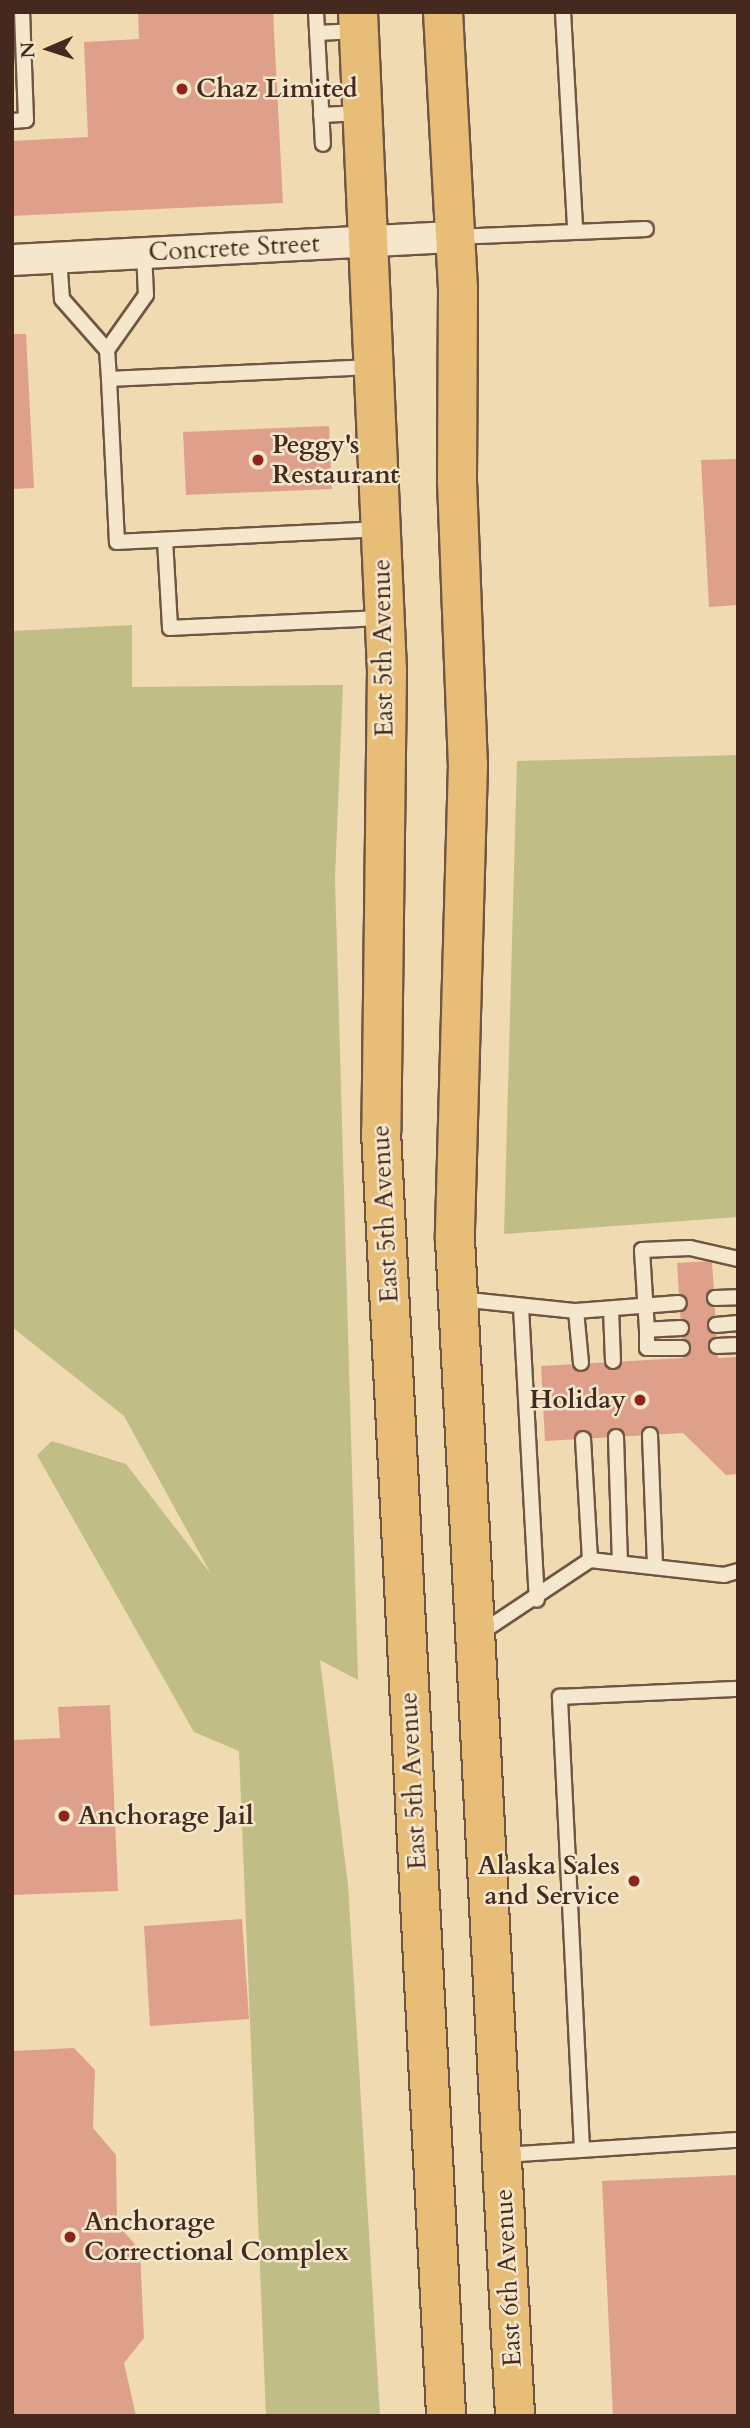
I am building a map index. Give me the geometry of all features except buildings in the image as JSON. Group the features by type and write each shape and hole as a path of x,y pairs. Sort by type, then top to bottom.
{"highway":[{"path":"443,12 455,237 468,764 455,1148 457,1299 501,2148"},
{"name":"East 5th Avenue","path":"358,22 385,618 381,1131 446,2416"},
{"name":"East 6th Avenue","path":"501,2148 515,2416"}],"street":[{"name":"Concrete Street","path":"12,260 455,237"}],"lane":[{"path":"12,121 26,120 22,12"},
{"path":"316,12 323,144"},
{"path":"563,12 575,230"},
{"path":"317,33 358,22"},
{"path":"321,115 363,113"},
{"path":"455,237 646,229"},
{"path":"107,349 146,295 144,253"},
{"path":"59,258 62,299 107,349 117,542 381,529"},
{"path":"109,379 373,367"},
{"path":"165,540 170,628 385,618"},
{"path":"682,1348 647,1354 642,1250 690,1248 738,1259"},
{"path":"715,1298 738,1297"},
{"path":"457,1299 576,1311 679,1303"},
{"path":"521,1307 537,1600"},
{"path":"611,1309 613,1362"},
{"path":"576,1311 581,1363"},
{"path":"716,1325 738,1323"},
{"path":"647,1329 681,1328"},
{"path":"718,1346 738,1345"},
{"path":"650,1435 655,1567"},
{"path":"616,1437 620,1563"},
{"path":"583,1439 590,1560"},
{"path":"475,1637 537,1600 590,1560 655,1567 738,1571"},
{"path":"582,2150 561,1697 738,1689"},
{"path":"501,2148 582,2150 738,2140"}],"shaded area":[{"path":"132,625 132,687 343,685 335,878 358,1680 320,1660 348,1885 380,2416 266,2416 239,1751 194,1732 37,1455 52,1441 126,1464 211,1574 124,1416 12,1327 12,631"},
{"path":"738,755 738,1217 504,1234 517,761"}],"place":[{"name":"Chaz Limited","path":"182,89"},
{"name":"Peggy's Restaurant","path":"258,460"},
{"name":"Holiday","path":"640,1400"},
{"name":"Anchorage Jail","path":"64,1816"},
{"name":"Alaska Sales and Service","path":"634,1881"},
{"name":"Anchorage Correctional Complex","path":"70,2237"}]}
